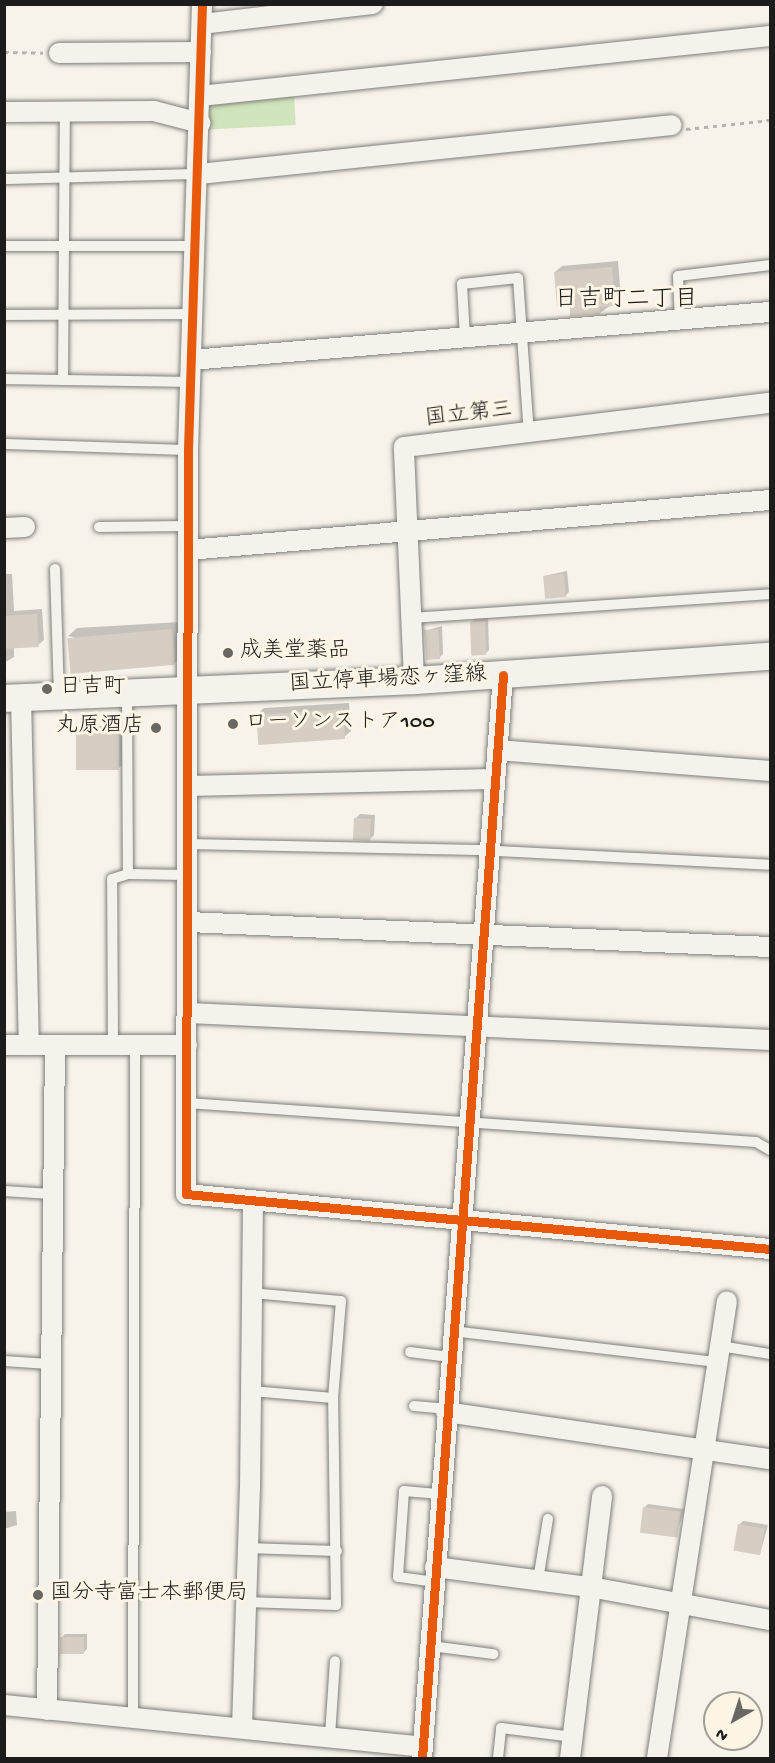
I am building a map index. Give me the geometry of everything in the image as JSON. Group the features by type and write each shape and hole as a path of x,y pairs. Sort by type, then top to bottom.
{"main road":[{"name":"国立停車場恋ヶ窪線","path":"13,698 127,695 414,680 771,656"}],"street":[{"path":"373,4 202,14 199,174 194,246 194,314 188,450 186,692 189,1013 186,1194 771,1249"},
{"path":"200,96 771,36"},
{"path":"60,53 201,52"},
{"path":"4,112 154,111 200,123"},
{"path":"199,174 671,125"},
{"path":"191,360 680,322 771,312"},
{"name":"国立第三","path":"414,680 404,447 529,434 771,403"},
{"path":"188,550 771,500"},
{"path":"4,528 25,528"},
{"path":"4,1705 330,1736 422,1753 503,675"},
{"path":"13,698 13,762 29,1045"},
{"path":"497,750 771,771"},
{"path":"187,786 494,779"},
{"path":"188,922 483,937 771,946"},
{"path":"189,1013 771,1040"},
{"path":"4,1045 188,1045"},
{"path":"47,1710 51,1194 55,1045"},
{"path":"242,1727 252,1391 253,1201"},
{"path":"657,1758 727,1301"},
{"path":"446,1411 704,1448 771,1460"},
{"path":"570,1758 602,1496"},
{"path":"435,1574 538,1580 590,1587 771,1620"}],"lane":[{"path":"63,380 65,111"},
{"path":"4,179 199,174"},
{"path":"4,246 194,246"},
{"path":"680,322 678,276 771,265"},
{"path":"465,338 462,284 518,278 529,434"},
{"path":"4,315 194,314"},
{"path":"4,379 190,382"},
{"path":"4,444 188,450"},
{"path":"99,526 188,526"},
{"path":"55,569 59,698"},
{"path":"411,618 771,594"},
{"path":"127,695 128,874"},
{"path":"188,844 490,851 771,865"},
{"path":"113,1045 112,879 128,874 188,875"},
{"path":"133,1718 135,1045"},
{"path":"187,1103 756,1142 771,1150"},
{"path":"4,1191 51,1194"},
{"path":"245,1602 336,1605 333,1398 341,1301 252,1293"},
{"path":"452,1331 718,1354 771,1354"},
{"path":"410,1352 450,1357"},
{"path":"4,1361 49,1364"},
{"path":"252,1391 333,1398"},
{"path":"414,1406 446,1411"},
{"path":"435,1574 398,1577 404,1491 440,1494"},
{"path":"538,1580 548,1519"},
{"path":"247,1548 337,1551"},
{"path":"431,1646 493,1654"},
{"path":"330,1736 335,1661"},
{"path":"498,1758 501,1728 573,1737"}],"path":[{"path":"4,52 60,53"},
{"path":"671,125 675,130 771,120"}],"green space":[{"path":"294,92 296,125 209,130 207,97"}],"building":[{"path":"612,267 616,306 600,307 600,314 570,316 570,305 557,306 554,272"},
{"path":"564,574 566,597 545,599 543,576"},
{"path":"37,614 39,647 6,649 4,616"},
{"path":"485,621 486,655 471,656 470,622"},
{"path":"172,629 175,665 71,674 67,638"},
{"path":"438,629 440,659 426,660 424,630"},
{"path":"343,709 345,739 258,745 256,715"},
{"path":"76,732 119,732 119,770 76,770"},
{"path":"354,818 371,819 370,841 353,840"},
{"path":"643,1507 681,1512 678,1537 640,1533"},
{"path":"738,1524 765,1529 760,1555 733,1551"},
{"path":"60,1637 84,1637 84,1654 60,1654"}],"cycle path":[{"path":"202,4 188,450 186,1194 770,1249"},
{"path":"422,1758 503,675"}],"place":[{"name":"成美堂薬品","path":"228,653"},
{"name":"日吉町","path":"47,689"},
{"name":"ローソンストア100","path":"233,724"},
{"name":"丸原酒店","path":"156,728"},
{"name":"国分寺富士本郵便局","path":"38,1595"}],"district":[{"name":"日吉町二丁目","path":"626,301"}]}
